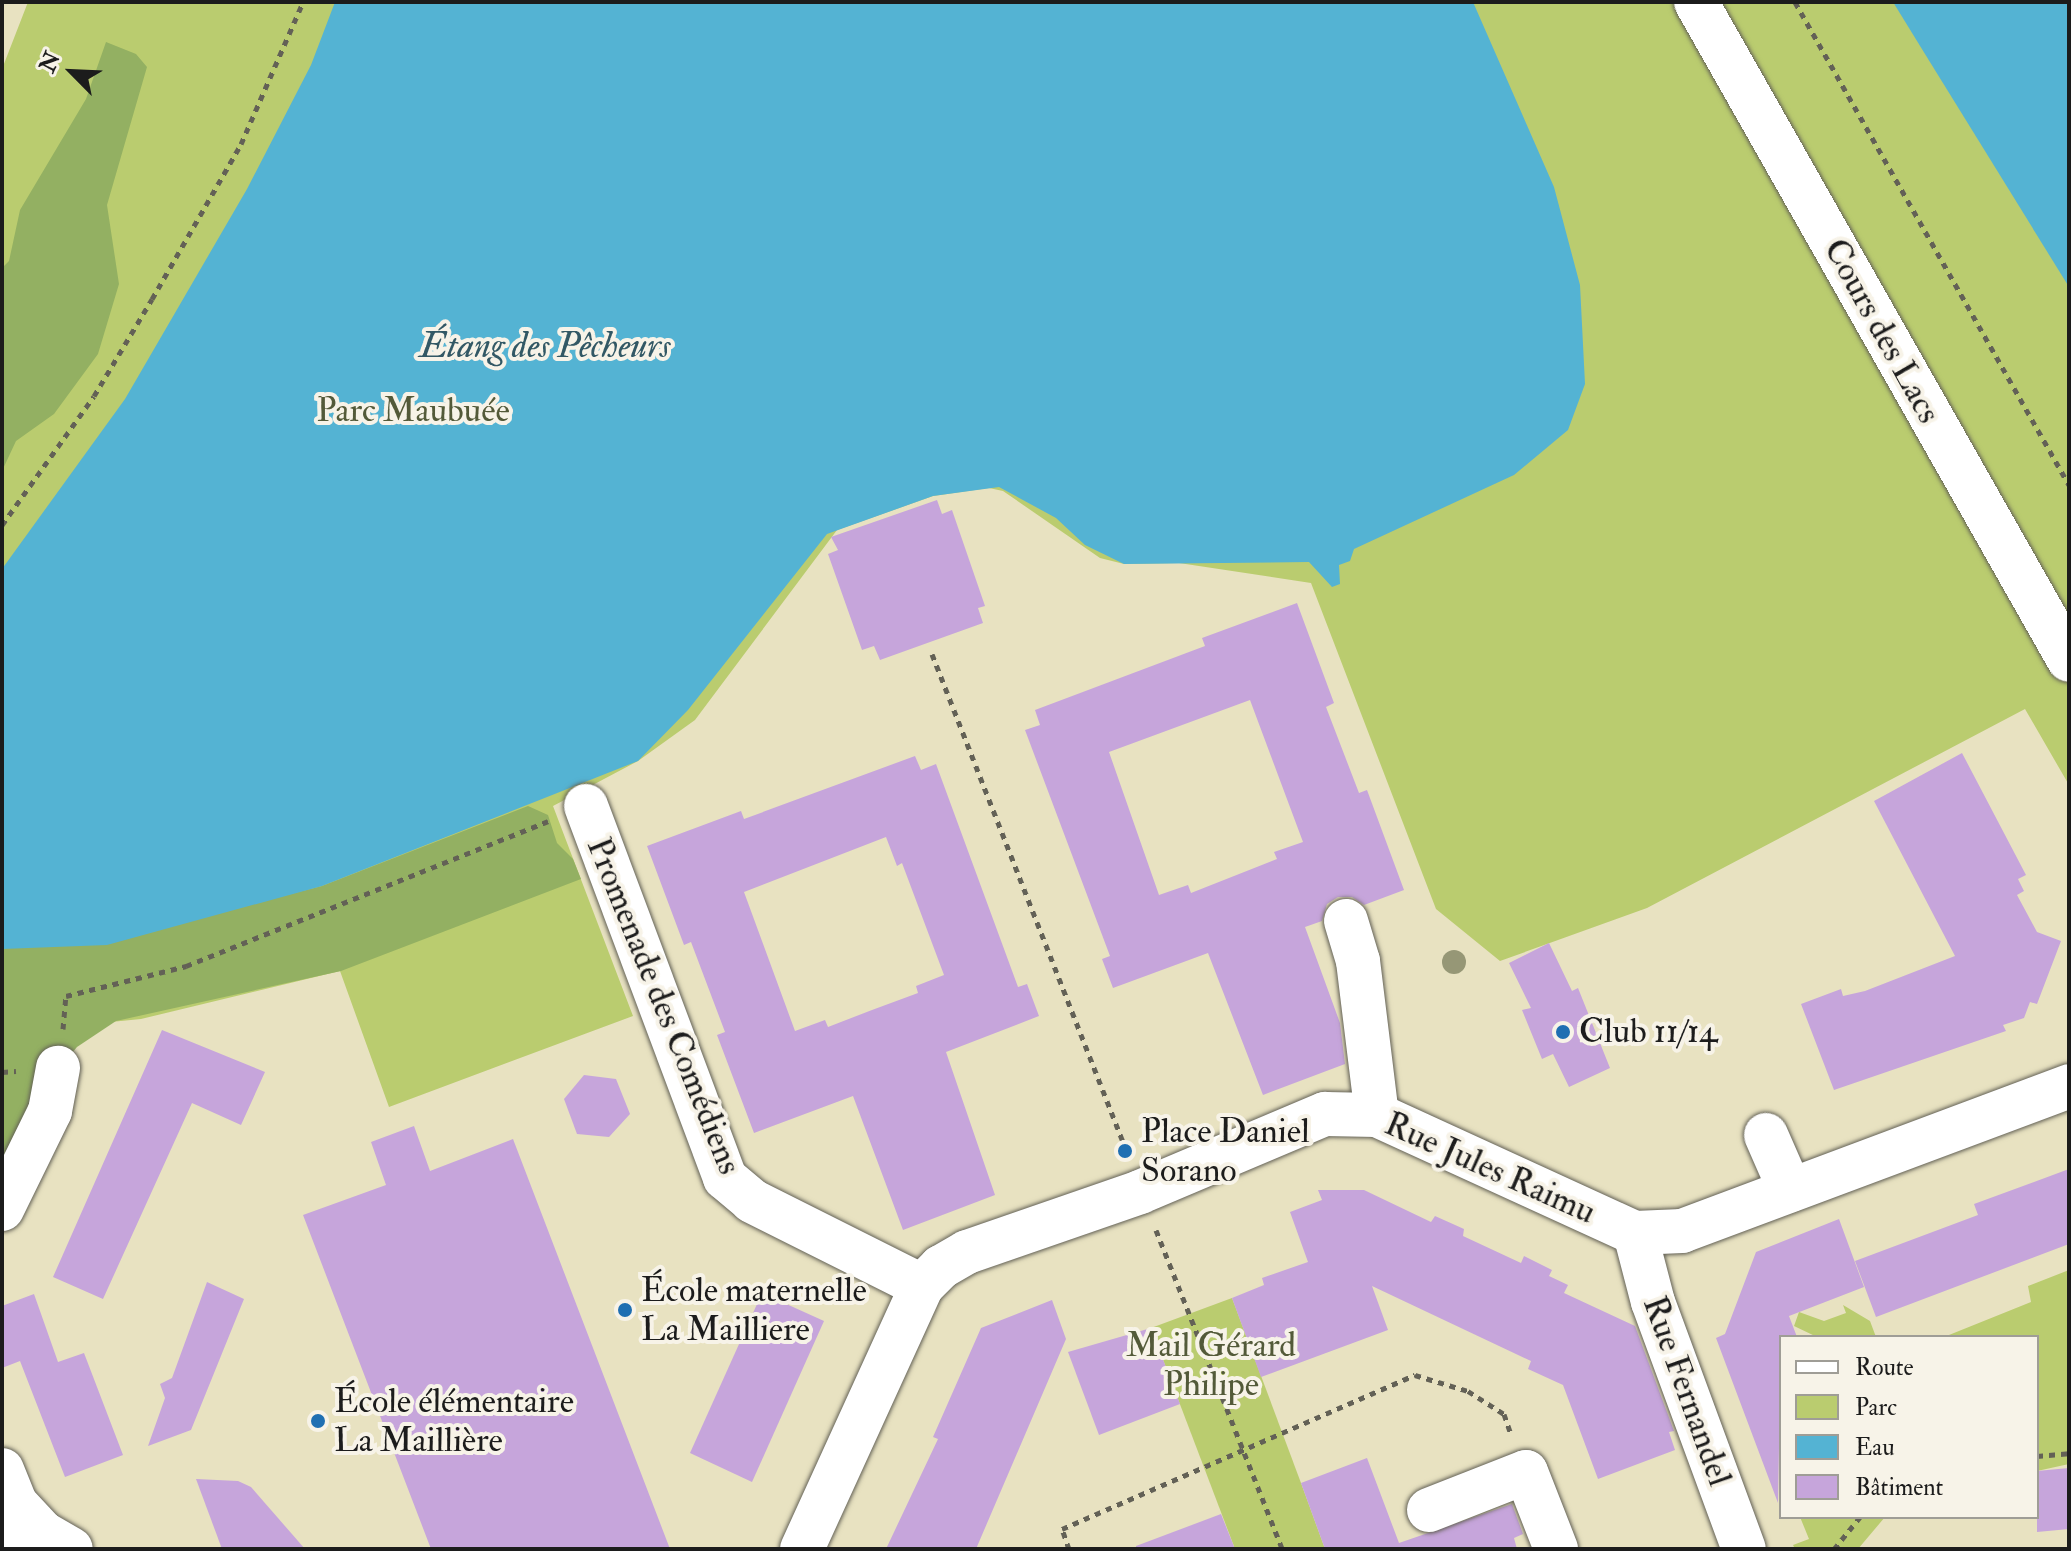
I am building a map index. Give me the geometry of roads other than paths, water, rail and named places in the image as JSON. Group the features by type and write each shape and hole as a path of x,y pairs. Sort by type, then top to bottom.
{"street":[{"name":"Cours des Lacs","path":"1696,2 2069,660"},
{"name":"Promenade des Comédiens","path":"586,806 725,1178 752,1201 922,1286"},
{"path":"1346,921 1358,961 1388,1098"},
{"path":"2,1209 50,1111 58,1068"},
{"name":"Rue Jules Raimu","path":"802,1549 922,1286 967,1252 1140,1192 1325,1114 1388,1098 1635,1233 1682,1231 2069,1086"},
{"path":"1766,1135 1790,1190"},
{"name":"Rue Fernandel","path":"1635,1233 1653,1302 1734,1546"},
{"path":"2,1470 15,1503 39,1543"},
{"path":"1429,1510 1526,1472 1556,1549"}],"water":[{"name":"Étang des Pêcheurs","path":"335,2 1473,2 1554,187 1580,285 1585,384 1568,430 1514,475 1354,549 1350,561 1339,565 1340,584 1332,587 1309,562 1124,564 1085,545 1056,518 999,487 933,496 827,534 688,710 638,761 322,886 107,945 2,949 2,569 125,399 247,189 311,65"},
{"path":"1893,2 2069,2 2069,287 1925,54"}],"place":[{"name":"Club 11/14","path":"1563,1032"},
{"name":"Place Daniel Sorano","path":"1125,1151"},
{"name":"École maternelle La Mailliere","path":"625,1310"},
{"name":"École élémentaire La Maillière","path":"318,1421"}],"park label":[{"name":"Parc Maubuée","path":"413,411"},
{"name":"Mail Gérard Philipe","path":"1211,1364"}]}
